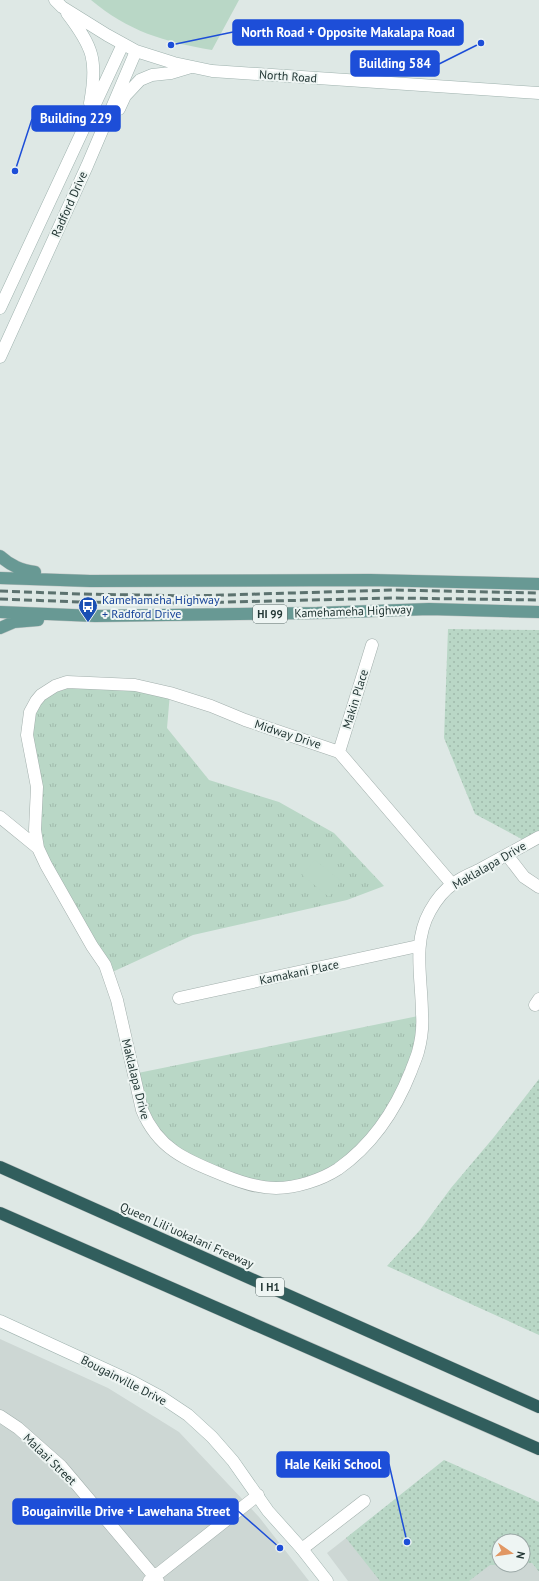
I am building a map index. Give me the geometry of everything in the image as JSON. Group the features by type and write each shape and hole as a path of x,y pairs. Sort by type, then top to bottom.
{"highway":[{"name":"Queen Liliʻuokalani Freeway","path":"0,1167 539,1407"},
{"path":"0,1213 539,1449"}],"main road":[{"path":"0,556 8,563 21,570 90,581"},
{"path":"0,578 90,581 370,580 539,584"},
{"name":"Kamehameha Highway","path":"0,612 95,616 317,613 429,609 539,612"},
{"path":"0,628 10,624 35,620 95,616"}],"street":[{"name":"North Road","path":"59,4 123,44 136,50 191,67 212,71 539,93"},
{"path":"59,4 79,29 91,49 95,71 88,118"},
{"name":"Radford Drive","path":"0,308 123,44"},
{"name":"Radford Drive","path":"0,358 136,50"},
{"path":"100,134 116,115 125,96 140,80 152,75 171,73 191,67"},
{"name":"Makin Place","path":"339,752 372,645"},
{"name":"Midway Drive","path":"68,682 135,685 170,693 211,706 245,720 339,752"},
{"name":"Maklalapa Drive","path":"68,682 56,686 41,695 33,707 29,718 27,735 37,787 35,830 38,848 92,946 105,965 117,1000 142,1110 148,1124 164,1144 183,1157 252,1186 277,1188 294,1186 316,1180 337,1169 379,1130 395,1105 418,1053 423,1015 418,946 421,933 430,912 435,903 452,884 539,837"},
{"path":"339,752 452,884"},
{"path":"0,817 38,848"},
{"path":"507,855 524,877 539,887"},
{"name":"Kamakani Place","path":"179,998 418,946"},
{"name":"Bougainville Drive","path":"0,1321 133,1382 161,1397 198,1424 212,1437 233,1461 268,1511 302,1549 327,1581"},
{"name":"Malaai Street","path":"0,1416 18,1428 61,1466 154,1580"},
{"path":"154,1580 258,1495"},
{"path":"302,1549 364,1501"}],"shaded area":[{"path":"0,1339 108,1388 179,1432 259,1517 309,1581 0,1581"},
{"path":"383,1509 491,1565 491,1573 531,1573 532,1563 539,1572 539,1581 348,1581 327,1553"}],"green space":[{"path":"91,0 239,0 212,50 178,43 147,34 119,20"},
{"path":"448,629 539,630 539,837 529,843 475,814 444,738"},
{"path":"108,684 170,693 167,728 209,780 279,802 334,833 384,886 347,900 193,935 108,974 46,865 27,727 48,690"},
{"path":"315,860 341,881 329,897 302,875"},
{"path":"423,1015 421,1034 395,1105 337,1169 277,1188 197,1165 155,1133 133,1074"},
{"path":"539,1079 539,1335 387,1266 420,1230 451,1188 494,1137"},
{"path":"444,1460 539,1502 539,1572 531,1563 531,1533 491,1533 491,1565 469,1581 380,1581 346,1538"}],"railway":[{"path":"0,591 191,596 393,590 539,593"},
{"path":"0,599 81,602 189,603 393,598 539,600"}],"place":[{"name":"Building 584","path":"481,43"},
{"name":"North Road + Opposite Makalapa Road","path":"171,45"},
{"name":"Building 229","path":"15,171"},
{"name":"Kamehameha Highway + Radford Drive","path":"88,623"},
{"name":"Hale Keiki School","path":"407,1542"},
{"name":"Bougainville Drive + Lawehana Street","path":"280,1548"}]}
